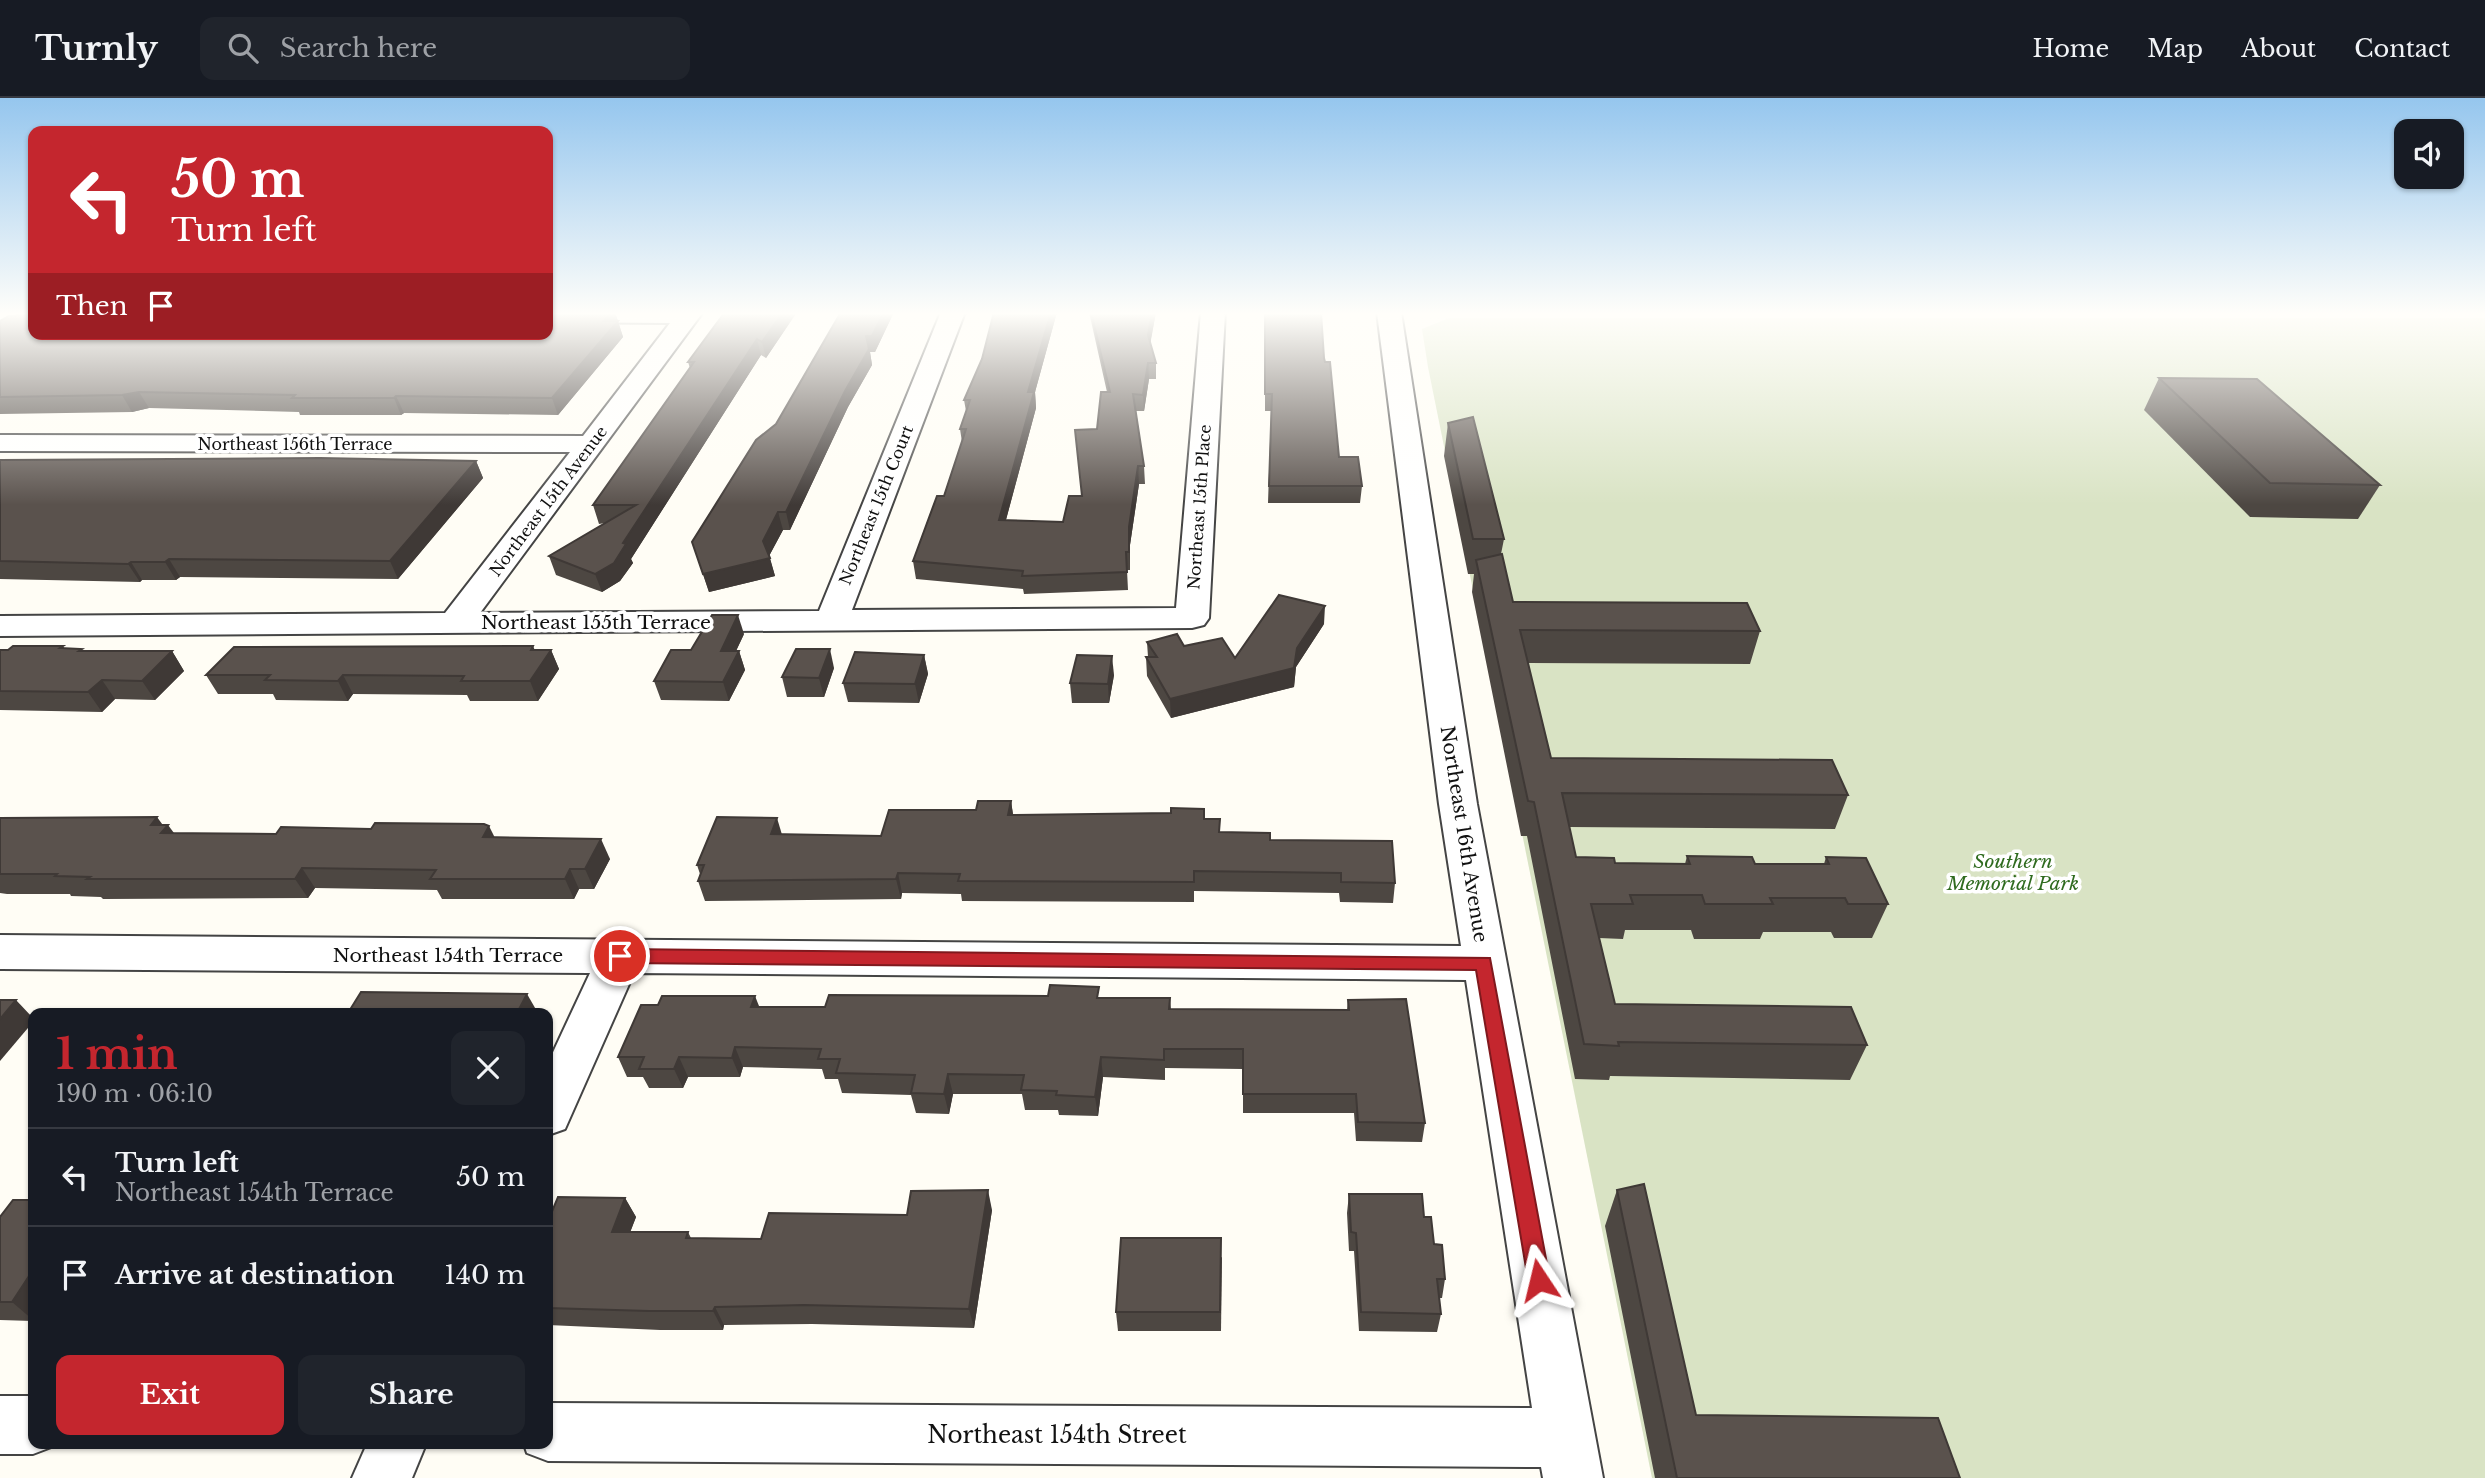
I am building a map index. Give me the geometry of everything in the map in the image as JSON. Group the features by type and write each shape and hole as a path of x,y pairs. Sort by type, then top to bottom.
{"street":[{"name":"Northeast 15th Avenue","path":"455,623 641,376"},
{"name":"Northeast 15th Court","path":"831,621 928,376"},
{"name":"Northeast 15th Place","path":"1192,618 1209,376"},
{"name":"Northeast 16th Avenue","path":"1399,376 1458,804 1570,1458"},
{"name":"Northeast 156th Terrace","path":"0,443 590,444"},
{"name":"Northeast 155th Terrace","path":"0,626 1192,618"},
{"name":"Northeast 154th Terrace","path":"0,952 1484,963"},
{"path":"553,1103 620,956"},
{"path":"0,1425 28,1425"},
{"name":"Northeast 154th Street","path":"553,1432 1570,1458"},
{"path":"382,1478 395,1449"}],"green space":[{"name":"Southern Memorial Park","path":"1430,376 2485,376 2485,1478 1652,1478"}],"building":[{"path":"0,376 571,376 552,398 292,398 295,395 139,392 122,395 0,397"},
{"path":"684,376 732,376 623,543 626,544 614,563 595,574 549,556 636,505 593,505"},
{"path":"804,376 853,376 786,512 778,512 763,541 770,558 703,574 692,542 756,440 776,424"},
{"path":"974,376 1032,376 1028,392 1034,392 999,520 1063,522 1069,496 1082,496 1075,430 1097,429 1101,392 1110,392 1106,376 1146,376 1143,395 1133,394 1144,466 1138,466 1129,527 1129,552 1126,552 1127,572 1022,576 1023,571 913,561 937,496 944,496 966,429 960,429 970,400 964,400"},
{"path":"1265,376 1331,376 1339,457 1358,457 1362,486 1269,486 1272,394 1265,394"},
{"path":"2159,378 2257,379 2380,485 2270,483"},
{"path":"1473,417 1504,539 1473,539 1448,423"},
{"path":"320,458 476,461 390,561 169,559 165,562 128,564 0,561 0,460"},
{"path":"1502,554 1513,602 1747,603 1760,631 1520,630 1551,758 1832,760 1848,795 1562,793 1576,857 1614,858 1615,863 1690,864 1687,856 1752,857 1755,864 1829,864 1826,857 1866,858 1888,904 1848,904 1845,898 1770,898 1773,904 1705,904 1702,895 1630,895 1633,904 1591,904 1615,1004 1851,1007 1867,1045 1618,1042 1619,1046 1584,1044 1534,802 1528,801 1476,560"},
{"path":"1279,595 1325,606 1297,648 1294,668 1170,699 1146,657 1157,657 1147,642 1177,634 1184,646 1222,638 1235,658"},
{"path":"712,615 738,615 721,651 739,651 723,682 654,681 671,650 691,650"},
{"path":"13,646 63,646 60,648 82,649 79,651 172,651 142,681 102,680 88,692 0,691 0,650 8,650"},
{"path":"533,646 531,650 551,650 530,681 461,681 464,676 343,675 338,681 265,680 270,675 206,675 234,647"},
{"path":"796,649 830,649 819,678 782,677"},
{"path":"855,652 924,655 915,684 843,683"},
{"path":"1077,655 1112,656 1108,684 1070,683"},
{"path":"978,801 1011,801 1008,815 1171,813 1171,808 1204,809 1204,819 1220,819 1219,832 1270,833 1270,840 1392,841 1395,883 1341,882 1341,873 1194,871 1194,882 958,881 960,874 898,873 896,879 698,881 704,865 697,865 717,817 777,818 771,834 881,836 889,810 976,810"},
{"path":"157,817 151,825 168,825 161,833 276,834 281,827 371,829 375,823 484,824 489,826 483,837 601,839 585,869 570,869 565,879 430,879 436,870 302,868 295,879 87,879 90,877 0,874 0,818"},
{"path":"1050,985 1099,987 1097,998 1170,998 1169,1009 1349,1010 1348,1000 1406,999 1425,1123 1358,1122 1356,1094 1243,1094 1243,1049 1164,1049 1164,1060 1101,1057 1095,1097 1056,1095 1057,1091 1021,1090 1024,1075 948,1074 944,1094 911,1093 915,1075 836,1073 840,1059 818,1059 821,1049 735,1047 732,1058 679,1057 674,1069 639,1069 644,1057 618,1057 641,1005 658,1005 662,996 755,996 751,1007 825,1007 829,995 1048,996"},
{"path":"361,992 527,994 520,1008 351,1008"},
{"path":"0,1000 16,1000 0,1019"},
{"path":"1644,1184 1696,1415 1938,1418 1960,1478 1677,1478 1617,1190"},
{"path":"988,1190 969,1309 804,1305 715,1307 713,1311 553,1308 553,1209 558,1197 625,1198 612,1232 688,1232 686,1238 761,1239 769,1213 907,1215 911,1191"},
{"path":"1349,1194 1422,1194 1424,1217 1431,1217 1434,1244 1442,1245 1445,1279 1437,1279 1441,1314 1361,1312 1356,1233 1351,1232"},
{"path":"13,1200 28,1200 28,1278 12,1302 0,1302 0,1217"},
{"path":"1121,1238 1221,1238 1220,1312 1116,1312"}],"route":[{"path":"620,956 1484,963 1539,1280"}]}
